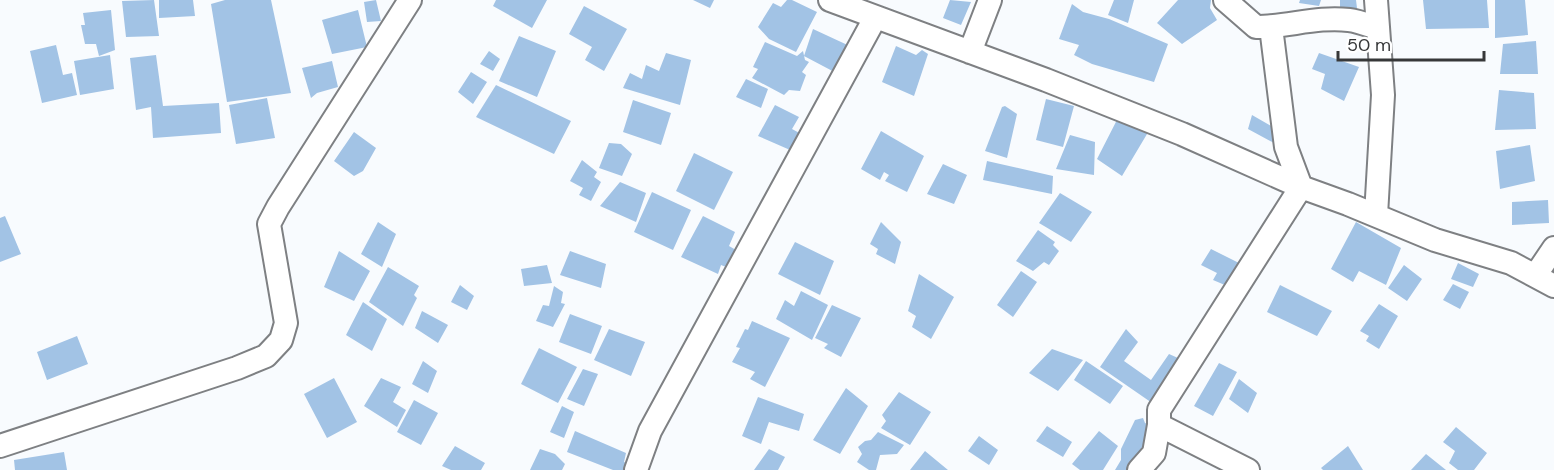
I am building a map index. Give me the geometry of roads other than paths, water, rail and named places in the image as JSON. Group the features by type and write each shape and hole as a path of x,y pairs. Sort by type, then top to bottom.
{"street":[{"path":"0,446 237,368 266,356 281,340 286,323 269,224 410,0"},
{"path":"830,0 1046,80 1182,135 1301,187 1435,240 1511,263 1545,281 1554,248"},
{"path":"970,52 990,0"},
{"path":"1225,0 1256,27 1323,20 1350,20 1377,28"},
{"path":"1376,0 1383,95 1376,215"},
{"path":"636,470 650,431 875,18"},
{"path":"1271,27 1286,147 1301,187"},
{"path":"1140,470 1154,453 1159,410 1301,187"},
{"path":"1159,425 1248,470"}]}
